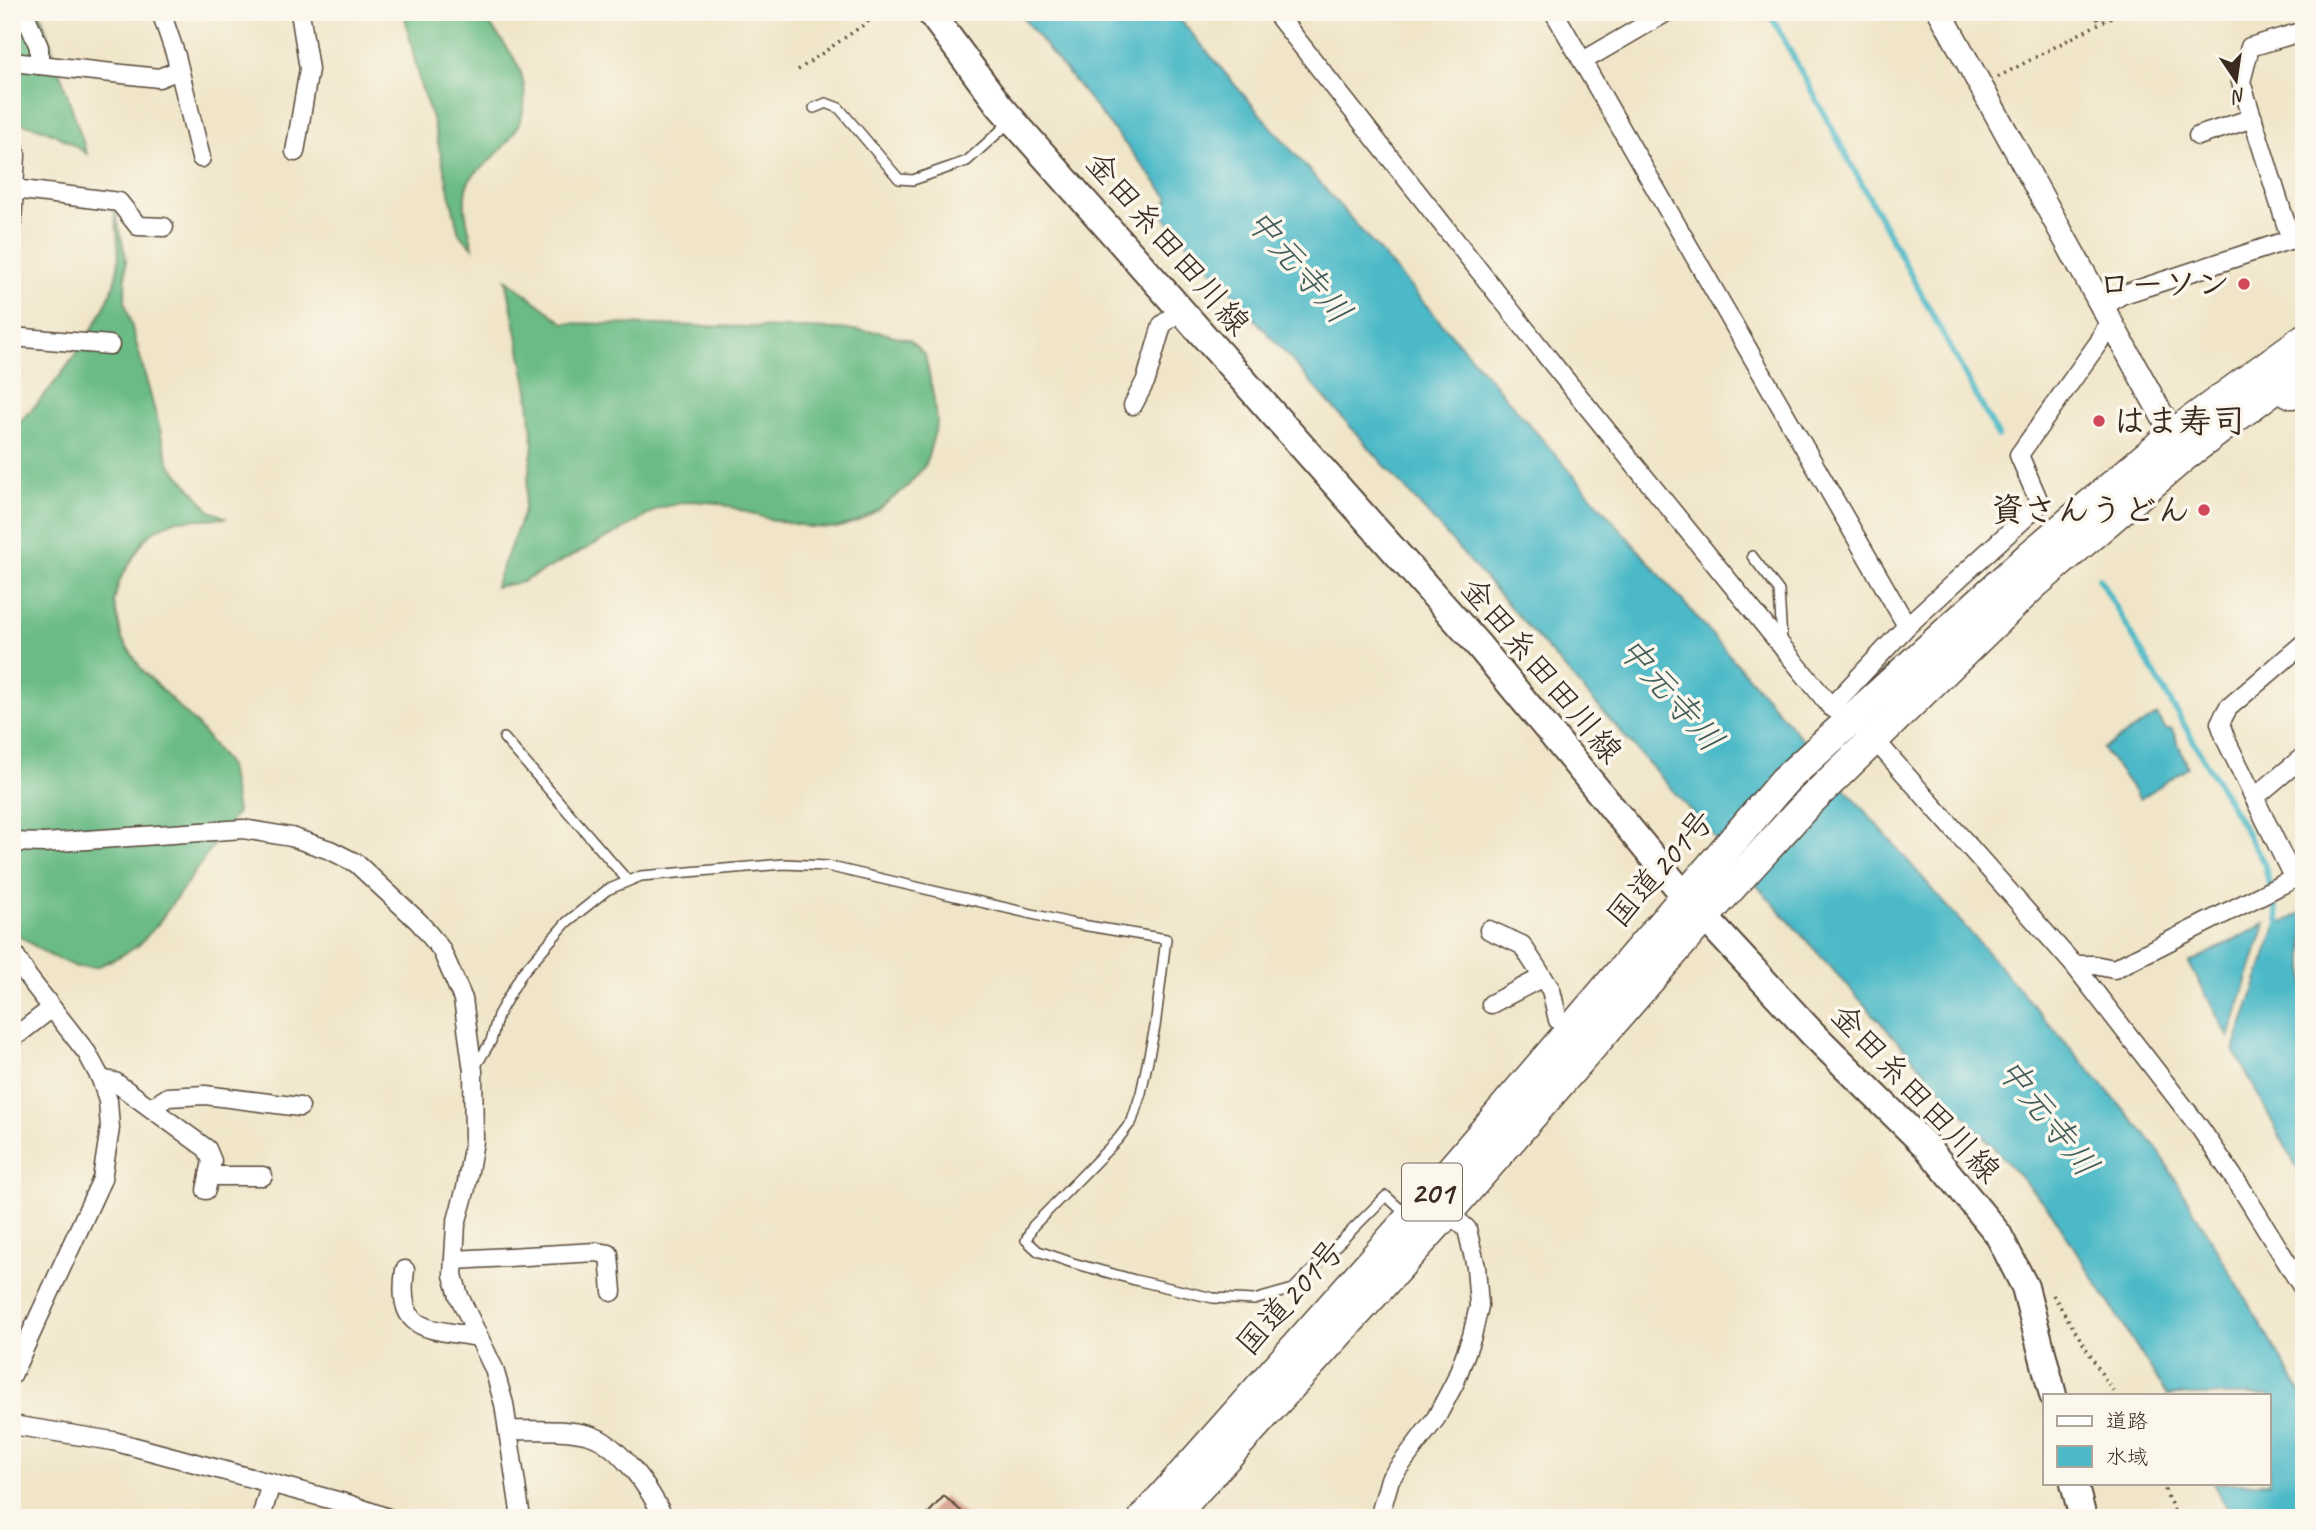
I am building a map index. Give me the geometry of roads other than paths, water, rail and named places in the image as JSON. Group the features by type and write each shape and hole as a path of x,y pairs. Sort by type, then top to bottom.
{"highway":[{"name":"国道201号","path":"1144,1518 1410,1218 1784,781 1850,731 2031,555 2178,445 2304,339"},
{"name":"国道201号","path":"2178,445 2270,390 2304,366"},
{"name":"国道201号","path":"1171,1518 1448,1212 1705,916 1807,804 1850,731"}],"main road":[{"name":"金田糸田田川線","path":"930,12 1012,120 1479,646 1684,895 1812,1033 1926,1146 1998,1234 2025,1287 2053,1394"},
{"path":"2074,1484 2082,1518"}],"street":[{"path":"24,12 39,47 39,65"},
{"path":"161,12 179,70 201,159"},
{"path":"295,152 309,69 300,12"},
{"path":"1275,12 1564,379 1850,731 2074,965 2200,1128 2304,1290"},
{"path":"1554,12 1907,626"},
{"path":"1583,61 1667,12"},
{"path":"1940,12 2178,445"},
{"path":"1850,731 1907,626 2040,504 2019,455 2099,342 2106,315 2121,295 2297,238 2241,82 2250,47 2304,30"},
{"path":"12,62 159,78 179,70"},
{"path":"2199,136 2253,118"},
{"path":"12,135 16,155 12,223"},
{"path":"14,189 119,202 138,226 164,227"},
{"path":"1133,405 1146,380 1162,325 1180,310"},
{"path":"12,337 110,345"},
{"path":"2270,390 2291,399 2304,398"},
{"path":"2074,965 2114,969 2299,876 2254,798 2220,723 2228,708 2304,643"},
{"path":"2254,798 2304,756"},
{"path":"12,842 44,843 243,829 291,837 330,850 356,863 419,922 441,949 463,999 473,1071 474,1142 456,1224 453,1275 459,1296 494,1369 505,1404 521,1518"},
{"path":"1489,930 1522,944 1550,989 1558,1020 1570,1030"},
{"path":"12,950 28,977 87,1053 101,1079 108,1101 110,1128 102,1179 12,1375"},
{"path":"1491,1004 1543,977"},
{"path":"12,1039 52,1008"},
{"path":"101,1079 115,1082 207,1149 212,1161 207,1183 263,1175"},
{"path":"151,1108 167,1097 205,1095 300,1107"},
{"path":"1379,1518 1390,1479 1436,1418 1455,1382 1472,1336 1479,1306 1476,1267 1467,1229 1448,1212"},
{"path":"454,1260 596,1252 609,1254 611,1292"},
{"path":"405,1270 401,1296 411,1317 420,1327 478,1337"},
{"path":"12,1426 113,1441 348,1504 388,1518"},
{"path":"508,1430 590,1436 613,1448 654,1498 664,1518"},
{"path":"261,1518 271,1483"}],"lane":[{"path":"814,108 826,103 839,108 899,179 913,180 967,161 1012,120"},
{"path":"1752,556 1779,592 1782,646"},
{"path":"504,738 628,881"},
{"path":"473,1071 491,1041 498,1015 522,973 567,922 607,890 641,876 784,864 827,866 1070,923 1166,939 1155,1027 1132,1121 1118,1139 1032,1226 1026,1240 1038,1251 1073,1264 1213,1298 1254,1300 1293,1289 1385,1195 1410,1218"}],"water":[{"name":"中元寺川","path":"1018,12 1174,12 2157,1148 2304,1398 2304,1518 2231,1518 2214,1484 2270,1484 2270,1394 2166,1394 2051,1211 1760,889 1161,213 1169,198"},
{"path":"2156,715 2166,729 2172,729 2188,767 2140,799 2103,749"},
{"path":"2304,912 2304,1181 2234,1050 2276,926"},
{"path":"2265,924 2229,1038 2189,963"}],"waterway":[{"path":"1769,12 1998,436"},
{"path":"2099,578 2264,863 2281,931"}],"place":[{"name":"ローソン","path":"2244,284"},
{"name":"はま寿司","path":"2099,421"},
{"name":"資さんうどん","path":"2204,510"}]}
